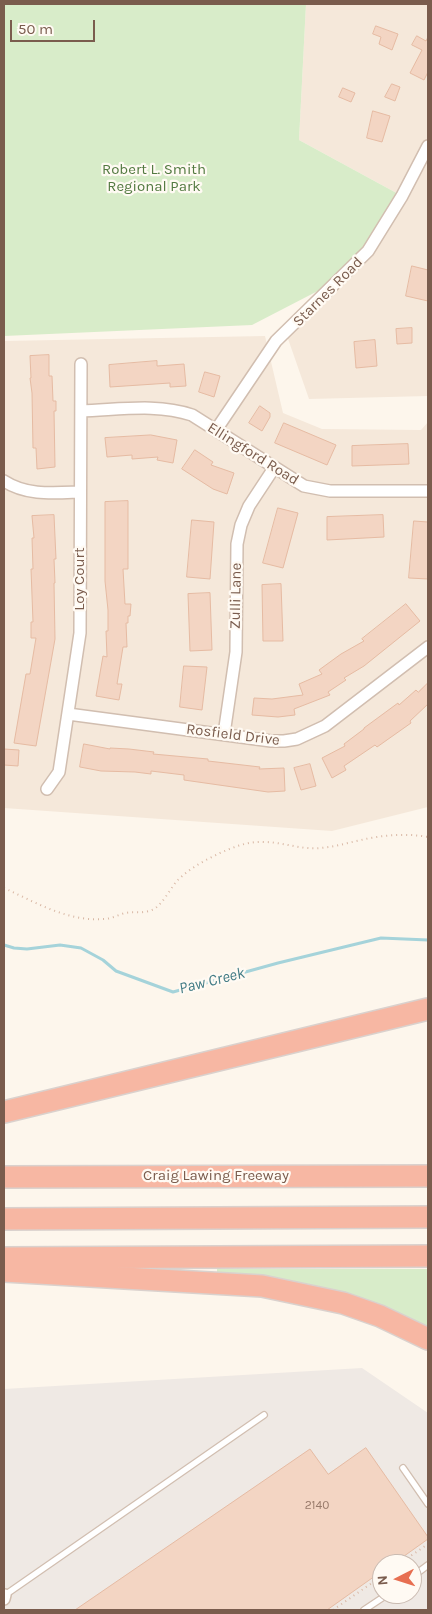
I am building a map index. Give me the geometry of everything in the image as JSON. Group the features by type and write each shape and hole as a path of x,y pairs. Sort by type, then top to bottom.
{"highway":[{"path":"4,1112 428,1009"},
{"path":"178,1176 428,1162"},
{"name":"Craig Lawing Freeway","path":"4,1177 428,1176"},
{"path":"4,1218 428,1217"},
{"path":"4,1258 428,1256"},
{"path":"4,1271 262,1286 342,1303 380,1316 428,1338"}],"street":[{"name":"Starnes Road","path":"216,430 276,341 368,252 402,196 428,146"},
{"name":"Loy Court","path":"47,789 59,772 80,633 81,364"},
{"name":"Ellingford Road","path":"81,411 155,408 175,410 192,415 304,486 316,489 330,491 428,491"},
{"name":"Zulli Lane","path":"224,734 236,652 237,544 241,525 249,506 274,468"},
{"path":"4,481 17,488 32,492 80,492"},
{"name":"Rosfield Drive","path":"68,714 284,741 297,739 326,726 428,647"}],"lane":[{"path":"4,1597 264,1415"},
{"path":"403,1468 428,1504"}],"path":[{"path":"4,888 72,917 90,920 104,919 153,910 189,871 208,859 245,844 263,842 300,848 318,848 340,846 375,837 396,835 428,837"},
{"path":"414,1554 428,1544"},
{"path":"333,1610 372,1583"}],"shaded area":[{"path":"306,4 428,4 428,396 309,399 286,333 402,196 299,140"},
{"path":"265,336 283,413 322,429 421,430 428,422 428,807 332,831 4,808 4,341"},
{"path":"362,1368 428,1413 428,1610 4,1610 4,1389"}],"green space":[{"name":"Robert L. Smith Regional Park","path":"4,4 306,4 299,140 402,196 375,243 339,280 252,325 4,336"},
{"path":"217,1269 428,1269 428,1332 217,1275"}],"building":[{"path":"376,26 398,34 392,50 379,44 381,37 373,34"},
{"path":"417,36 426,41 428,37 428,72 424,80 410,73 422,50 412,45"},
{"path":"392,84 400,87 395,101 385,97"},
{"path":"343,88 355,93 351,102 339,97"},
{"path":"373,111 390,116 382,142 367,138"},
{"path":"412,266 428,270 428,301 406,296"},
{"path":"412,328 412,343 397,344 396,329"},
{"path":"375,340 377,366 356,368 354,342"},
{"path":"49,355 49,376 52,376 53,401 56,401 56,411 54,411 55,467 37,469 36,448 33,448 30,356"},
{"path":"157,361 157,366 184,364 186,386 170,387 170,383 110,387 109,365"},
{"path":"205,372 220,376 214,397 199,392"},
{"path":"260,406 270,413 270,417 262,431 249,423"},
{"path":"284,423 336,445 327,465 275,443"},
{"path":"151,435 177,440 173,463 157,460 158,457 132,459 132,455 107,457 105,438"},
{"path":"408,444 409,464 352,466 352,446"},
{"path":"195,450 213,462 211,465 234,473 227,494 213,489 182,469"},
{"path":"128,501 128,569 123,569 125,604 131,604 130,616 128,616 128,623 126,623 127,647 123,647 117,684 122,684 119,700 96,696 103,656 107,657 106,631 108,631 108,610 105,581 105,502"},
{"path":"278,508 298,513 283,568 263,563"},
{"path":"54,515 56,559 54,559 55,639 36,746 14,743 26,674 30,674 36,638 31,638 31,622 33,622 31,569 33,569 32,538 34,538 32,516"},
{"path":"383,515 384,537 327,540 327,517"},
{"path":"192,520 214,522 210,579 187,577"},
{"path":"414,521 428,522 428,579 409,578"},
{"path":"281,584 283,641 263,641 262,585"},
{"path":"210,593 212,650 190,651 188,594"},
{"path":"406,604 420,621 364,666 344,678 346,680 328,692 330,695 294,709 295,715 278,717 252,715 254,698 272,699 303,695 299,684 322,674 319,670 341,654 364,641 362,639"},
{"path":"184,666 207,667 202,710 180,707"},
{"path":"428,683 428,704 410,721 411,723 377,747 375,745 344,766 346,770 332,778 322,758 345,746 344,744 364,728 398,703 399,705 416,690 418,692"},
{"path":"84,744 110,749 129,749 154,752 153,754 208,759 208,761 260,767 259,769 284,768 285,791 268,792 184,780 184,775 151,771 151,774 101,771 80,767"},
{"path":"4,749 19,750 18,766 4,765"},
{"path":"310,764 316,786 301,790 294,768"},
{"path":"366,1448 428,1539 407,1554 372,1554 372,1578 327,1610 75,1610 310,1449 328,1474"}],"waterway":[{"name":"Paw Creek","path":"4,945 27,949 60,945 81,948 103,960 116,971 173,992 278,963 381,938 428,940"}]}
